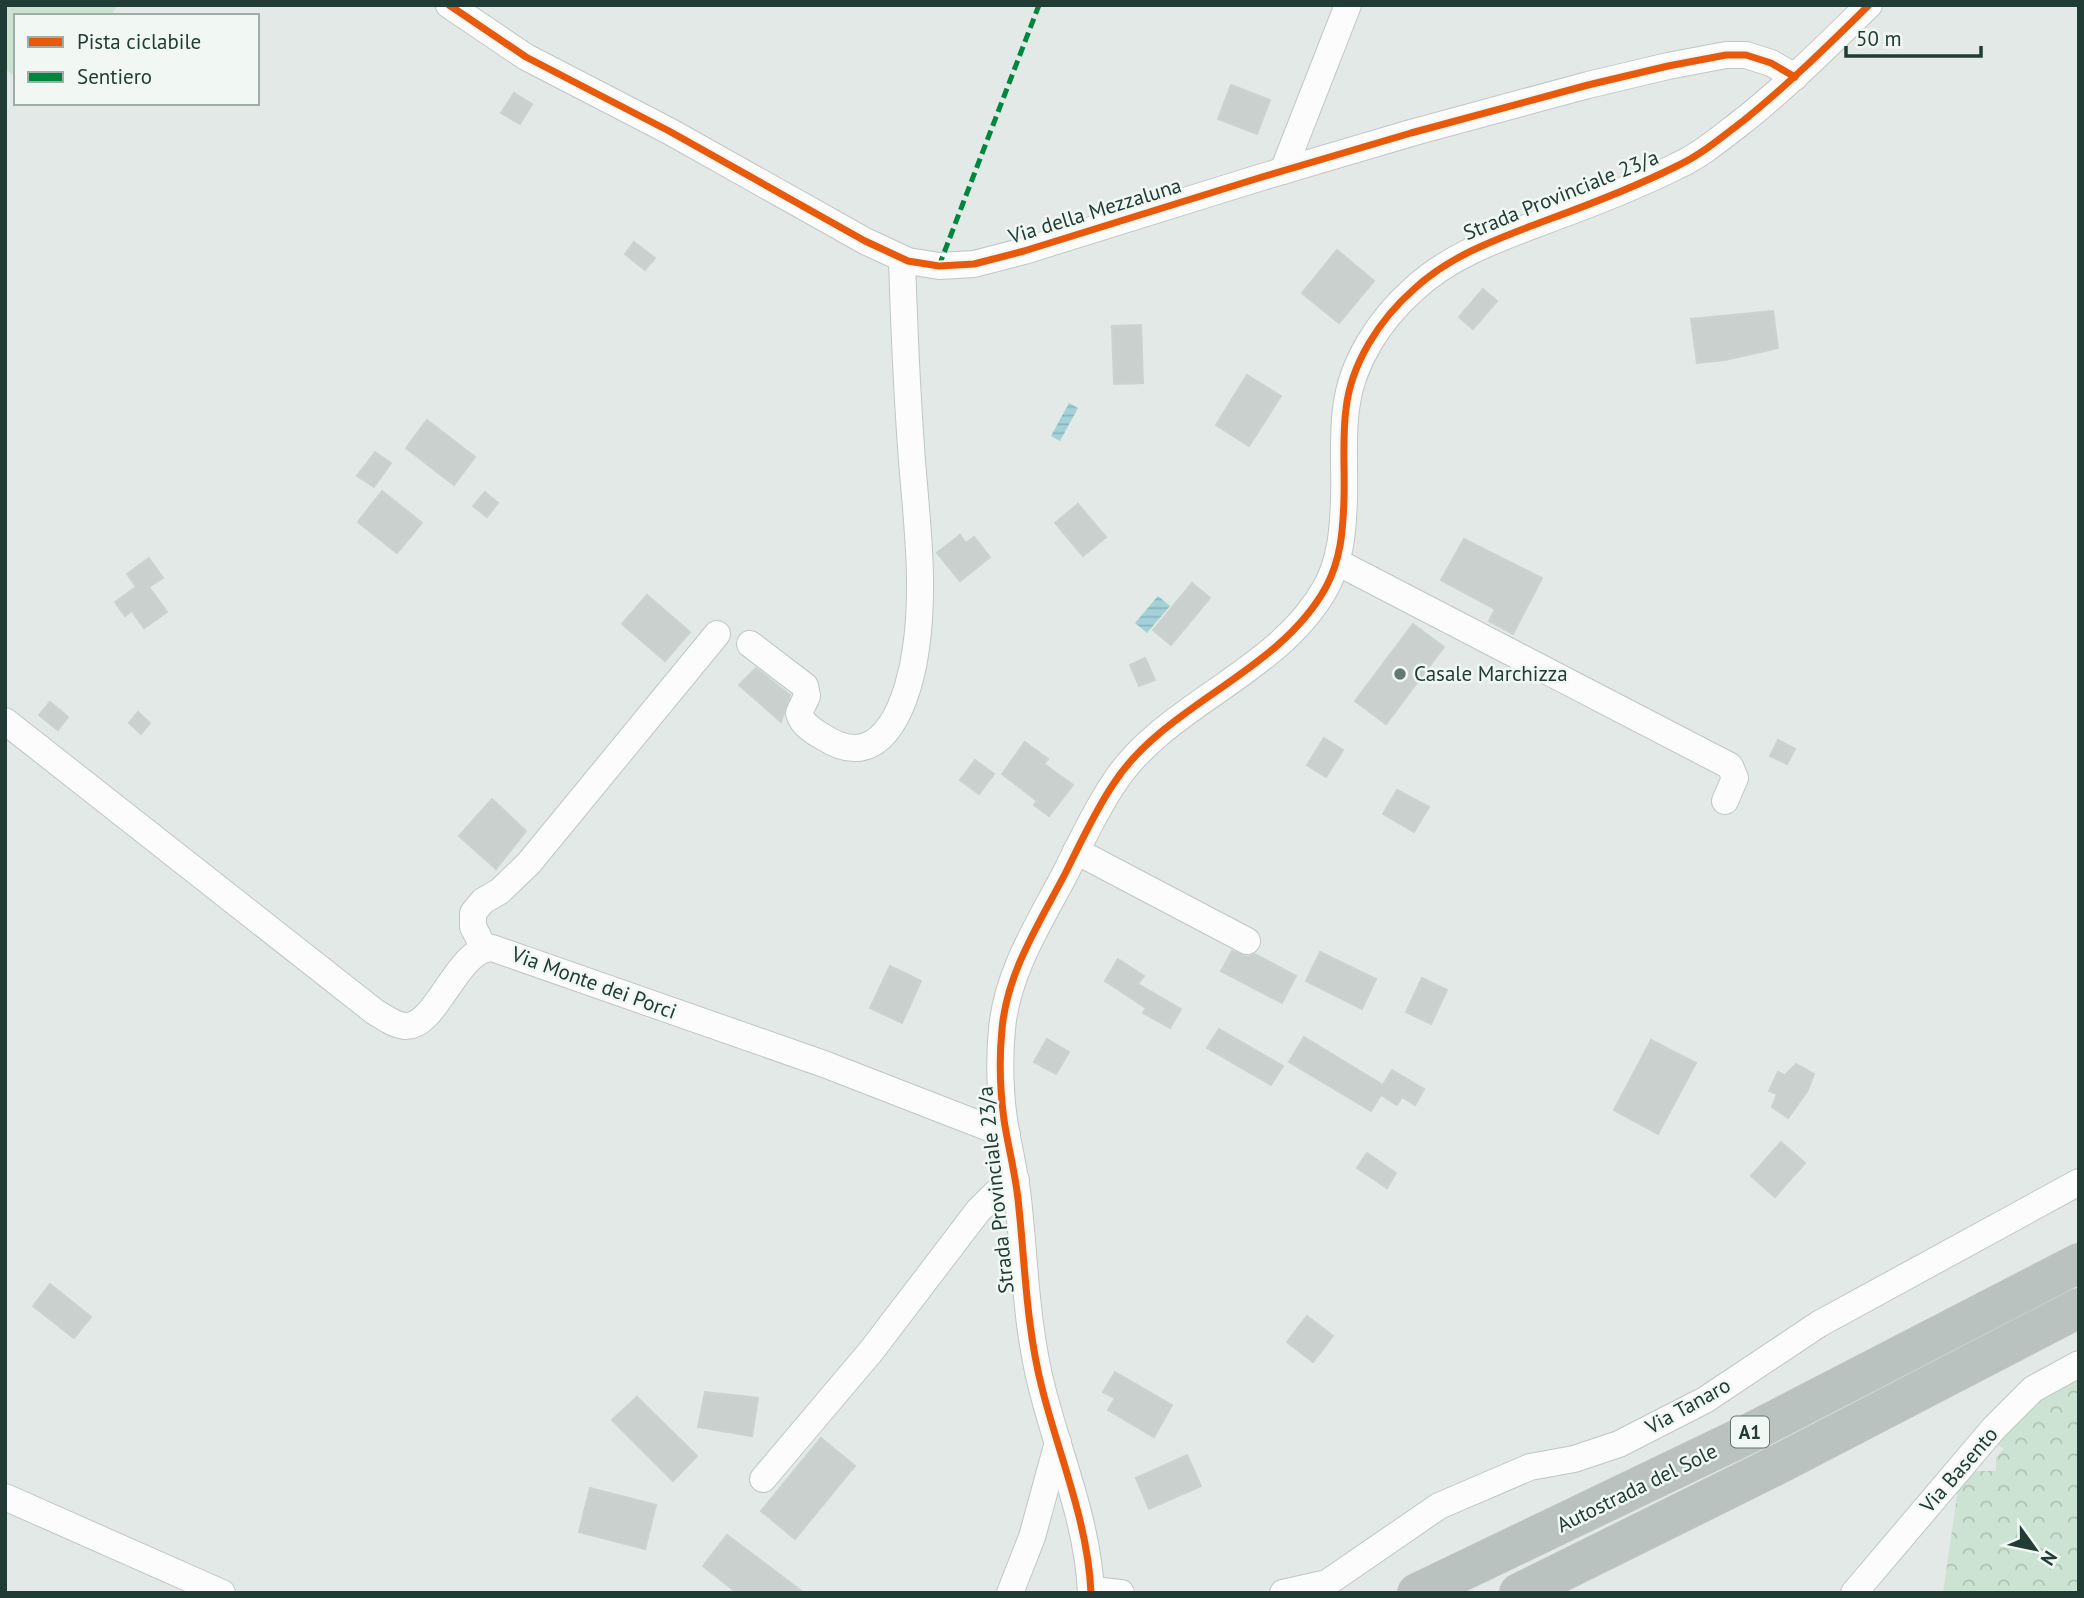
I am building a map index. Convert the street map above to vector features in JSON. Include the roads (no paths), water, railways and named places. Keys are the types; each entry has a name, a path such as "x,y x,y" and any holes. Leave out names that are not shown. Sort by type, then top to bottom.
{"highway":[{"name":"Autostrada del Sole","path":"1417,1593 1746,1434 2079,1263"},
{"name":"Autostrada del Sole","path":"1519,1593 1773,1467 2079,1308"}],"street":[{"name":"Via della Mezzaluna","path":"449,5 526,57 661,127 842,229 902,259 947,266 990,261 1283,171 1588,85 1717,57 1746,55 1765,60 1795,77"},
{"path":"1283,171 1348,5"},
{"name":"Strada Provinciale 23/a","path":"1091,1591 1086,1544 1033,1349 1016,1180 1002,1102 1002,1029 1007,999 1028,943 1110,790 1135,757 1156,737 1290,634 1316,603 1337,562 1343,526 1344,427 1350,387 1371,341 1405,297 1433,274 1474,249 1618,192 1687,161 1737,125 1795,77 1869,5"},
{"path":"750,644 805,685 807,696 799,713 802,722 841,747 860,749 874,742 887,731 901,706 916,650 920,589 907,394 902,259"},
{"path":"1337,562 1730,766 1735,778 1725,801"},
{"path":"484,948 472,922 475,909 530,863 718,634"},
{"name":"Via Monte dei Porci","path":"5,721 375,1012 394,1023 411,1026 421,1021 471,957 484,948 508,952 824,1064 1007,1135"},
{"path":"1076,852 1247,942"},
{"path":"763,1479 872,1350 978,1211 998,1191 1016,1180"},
{"name":"Via Tanaro","path":"1283,1593 1326,1583 1439,1506 1530,1467 1574,1459 1619,1444 1705,1400 1819,1324 2079,1182"},
{"name":"Via Basento","path":"1854,1593 1994,1428 2033,1389 2079,1364"},
{"path":"1010,1593 1032,1537 1058,1442"},
{"path":"5,1497 222,1593"},
{"path":"1091,1591 1121,1593"}],"water":[{"path":"1069,403 1078,408 1060,441 1051,436"},
{"path":"1158,596 1170,606 1147,633 1135,623"}],"place":[{"name":"Casale Marchizza","path":"1400,674"}]}
